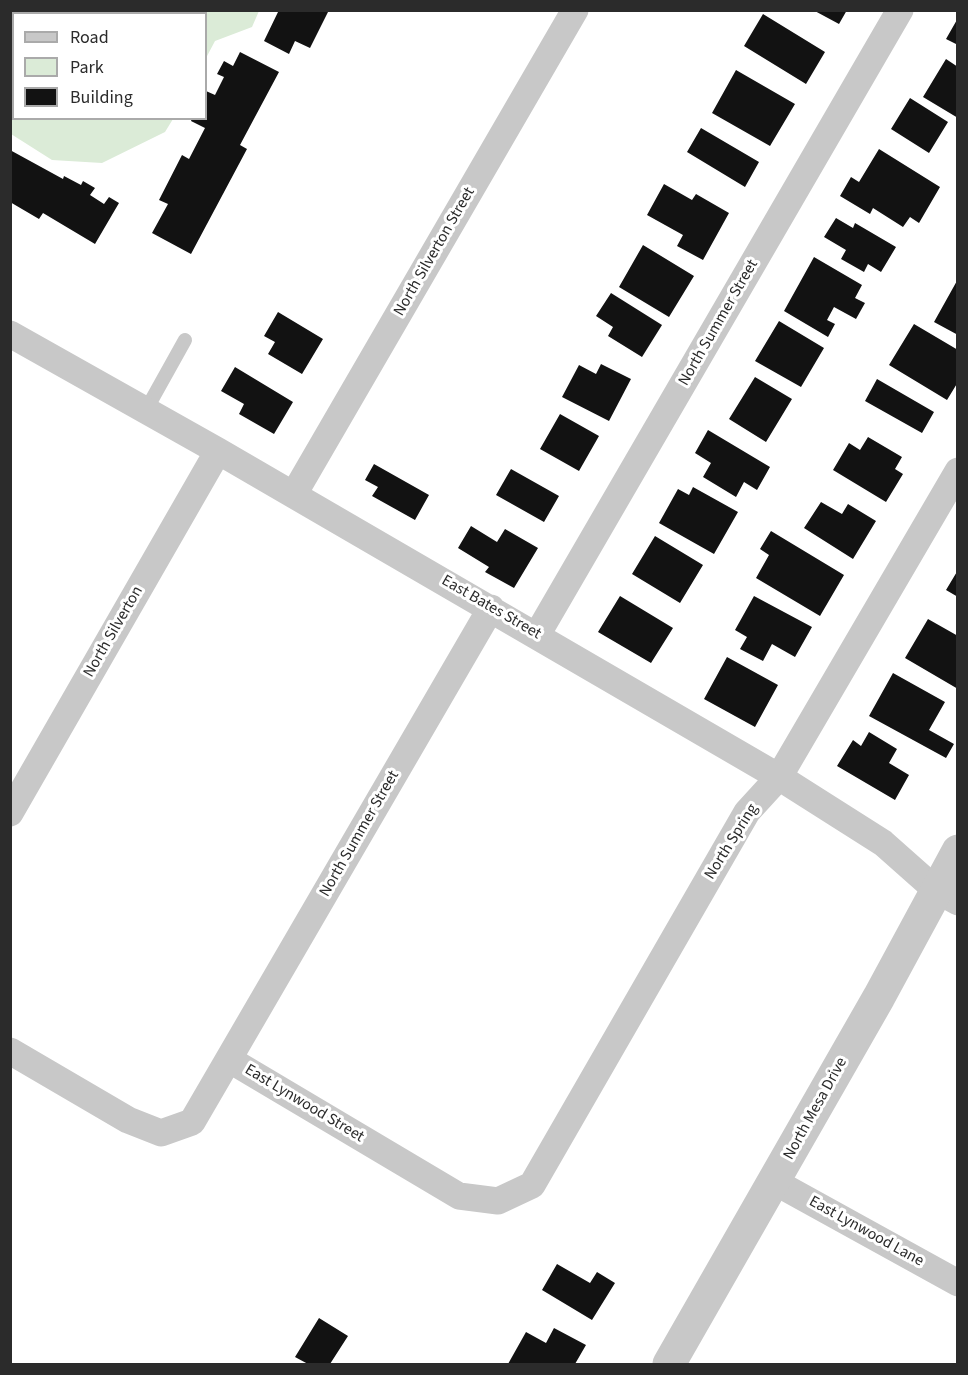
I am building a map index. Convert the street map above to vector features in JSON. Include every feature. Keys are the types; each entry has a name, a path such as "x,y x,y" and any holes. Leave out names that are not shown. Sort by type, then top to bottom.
{"street":[{"name":"North Silverton Street","path":"294,494 575,10"},
{"name":"North Summer Street","path":"537,635 900,10"},
{"name":"East Bates Street","path":"10,334 294,494 779,777 883,843 947,896"},
{"name":"North Silverton","path":"10,813 218,451"},
{"name":"North Spring","path":"498,1201 532,1185 747,812 779,777 957,471"},
{"name":"North Summer Street","path":"230,1060 491,608"},
{"name":"North Mesa Drive","path":"669,1365 775,1182 947,896 957,851"},
{"name":"East Lynwood Street","path":"10,1051 128,1120 161,1133 192,1122 230,1060 459,1196 498,1201"},
{"name":"East Lynwood Lane","path":"775,1182 957,1283"}],"lane":[{"path":"146,410 185,340"}],"green space":[{"path":"28,10 259,11 252,27 215,41 207,56 207,12 27,12"},
{"path":"12,36 12,120 172,120 165,132 102,163 52,160 11,134 10,39"}],"building":[{"path":"275,10 329,10 310,48 295,41 289,54 264,41 278,12"},
{"path":"813,10 847,10 839,24"},
{"path":"763,14 825,52 806,84 744,46"},
{"path":"958,18 958,45 946,39"},
{"path":"240,52 279,72 240,145 247,149 191,254 152,233 168,204 159,200 182,155 189,159 205,128 191,121 207,120 207,91 215,95 224,77 217,74 224,61 233,66"},
{"path":"946,59 958,67 958,118 923,97"},
{"path":"736,70 795,104 770,146 712,113"},
{"path":"910,98 948,122 929,153 891,129"},
{"path":"701,128 759,162 745,187 687,152"},
{"path":"879,149 940,187 919,223 910,217 903,227 873,208 870,214 840,196 851,177 859,182"},
{"path":"10,150 63,179 64,176 81,185 83,181 95,188 90,195 104,204 109,197 119,203 95,244 43,213 39,219 10,202"},
{"path":"664,184 692,200 696,194 729,213 703,260 677,246 683,235 647,215"},
{"path":"836,218 853,228 855,223 896,247 881,272 868,264 864,272 841,259 846,250 824,237"},
{"path":"643,245 694,276 669,317 619,287"},
{"path":"814,257 862,285 855,298 865,303 856,319 834,307 827,320 835,324 828,337 784,311"},
{"path":"958,279 958,335 934,322"},
{"path":"611,293 662,325 642,357 608,336 613,327 596,316"},
{"path":"278,312 323,339 302,374 268,354 275,342 264,336"},
{"path":"779,321 824,348 801,387 755,361"},
{"path":"914,324 958,350 958,382 947,400 889,365"},
{"path":"601,364 631,379 609,421 562,397 579,365 596,374"},
{"path":"235,367 293,402 274,434 239,414 244,404 221,391"},
{"path":"755,377 792,399 766,442 729,419"},
{"path":"877,379 934,412 922,433 865,401"},
{"path":"560,414 599,436 579,471 540,449"},
{"path":"708,430 770,467 757,490 744,482 736,497 703,477 711,463 695,453"},
{"path":"868,437 902,457 895,469 903,474 886,502 833,470 849,443 860,450"},
{"path":"374,464 429,495 415,520 372,496 378,487 365,480"},
{"path":"511,469 559,496 544,522 496,495"},
{"path":"693,487 738,512 714,554 659,523 678,489 689,495"},
{"path":"821,502 842,514 848,504 876,521 853,559 804,528"},
{"path":"471,526 497,542 505,529 538,548 514,588 485,572 489,567 458,548"},
{"path":"771,531 844,575 820,616 756,578 769,555 760,549"},
{"path":"655,536 703,565 680,603 632,574"},
{"path":"958,570 958,597 946,590"},
{"path":"620,596 673,628 651,663 598,632"},
{"path":"754,596 812,627 795,657 772,644 763,661 740,649 747,637 735,630"},
{"path":"928,619 958,636 958,689 905,658"},
{"path":"727,657 778,685 755,727 704,699"},
{"path":"893,673 945,702 929,730 954,744 946,758 869,716"},
{"path":"869,732 897,749 889,763 909,775 895,800 837,766 853,740 861,746"},
{"path":"557,1264 590,1283 597,1272 615,1283 592,1320 542,1290"},
{"path":"319,1318 348,1336 330,1364 308,1364 295,1357"},
{"path":"554,1328 586,1345 575,1364 508,1364 526,1332 546,1343"}]}
